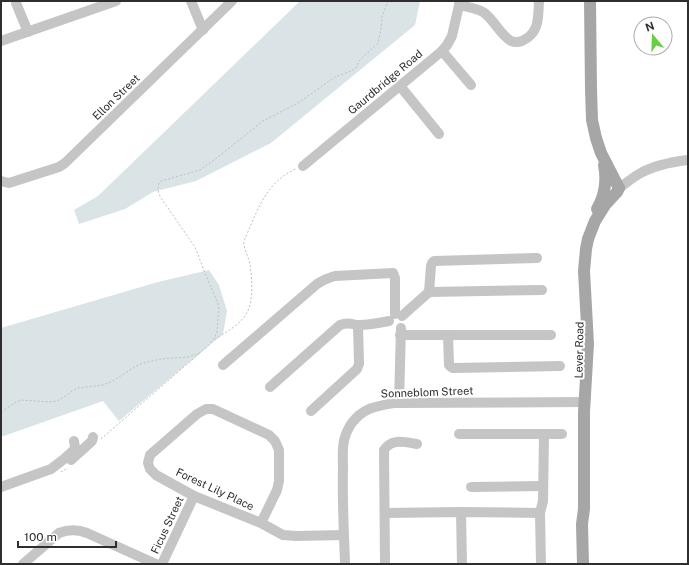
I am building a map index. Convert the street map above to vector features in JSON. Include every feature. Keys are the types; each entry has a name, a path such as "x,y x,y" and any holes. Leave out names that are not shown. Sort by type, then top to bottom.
{"main road":[{"path":"590,1 590,89 592,120 605,171 602,200 593,216"},
{"path":"601,153 619,188"},
{"name":"Lever Road","path":"583,564 578,472 581,402 579,274 582,242 593,216 615,189 619,188"},
{"name":"Lever Road","path":"581,402 588,344 584,272 586,249 595,221 605,205 619,188"}],"street":[{"path":"1,41 116,1"},
{"path":"191,1 203,30"},
{"name":"Ellon Street","path":"1,182 9,183 59,167 65,163 232,1"},
{"path":"460,3 482,11 511,41 520,42 529,36 538,24 539,1"},
{"path":"15,2 28,32"},
{"name":"Gaurdbridge Road","path":"303,166 447,45 452,36 460,3"},
{"path":"442,50 471,84"},
{"path":"400,86 439,134"},
{"name":"Lever Road","path":"619,188 640,173 657,166 688,160"},
{"path":"397,324 429,292 431,266 434,261 537,258"},
{"path":"223,365 322,280 335,276 393,274 395,278 397,324 397,403"},
{"path":"429,292 542,290"},
{"path":"270,387 337,327 345,323 358,325 397,324 448,335 551,335"},
{"path":"311,411 357,369 359,364 358,325"},
{"path":"448,335 449,364 453,368 560,366"},
{"name":"Sonneblom Street","path":"345,564 342,479 344,440 347,431 356,418 368,409 376,406 397,403 581,402"},
{"name":"Forest Lily Place","path":"261,523 277,490 279,480 278,445 269,435 213,409 206,409 197,414 148,457 149,466 156,475 194,496 261,523 283,534 290,536 344,535"},
{"path":"459,434 562,434"},
{"path":"541,564 540,513 543,501 544,435"},
{"path":"1,486 63,467 96,439"},
{"path":"53,469 74,450 74,441"},
{"path":"385,564 384,450 393,442 417,444"},
{"path":"471,487 543,486"},
{"name":"Ficus Street","path":"162,564 194,496"},
{"path":"461,512 462,564"},
{"path":"385,513 540,513"},
{"path":"22,564 59,533 73,529 87,532 156,564"}],"path":[{"path":"214,340 217,332 219,308 217,301 195,247 161,198 158,191 159,183 161,181 200,170 263,121 298,103 335,78 351,72 359,61 378,43 382,17 388,1"},
{"path":"96,439 214,340 240,322 250,306 251,286 250,266 244,241 261,201 272,187 289,172 303,166"},
{"path":"1,412 21,400 49,402 57,400 64,397 72,390 78,388 103,385 111,382 138,365 161,359 188,357 198,354 206,348"},
{"path":"53,469 63,472 70,467"}],"shaded area":[{"path":"300,1 420,1 415,25 271,143 196,181 153,192 125,209 79,224 74,210 98,196"},
{"path":"209,270 219,285 227,311 223,334 119,421 103,401 1,437 1,328 158,282"}]}
